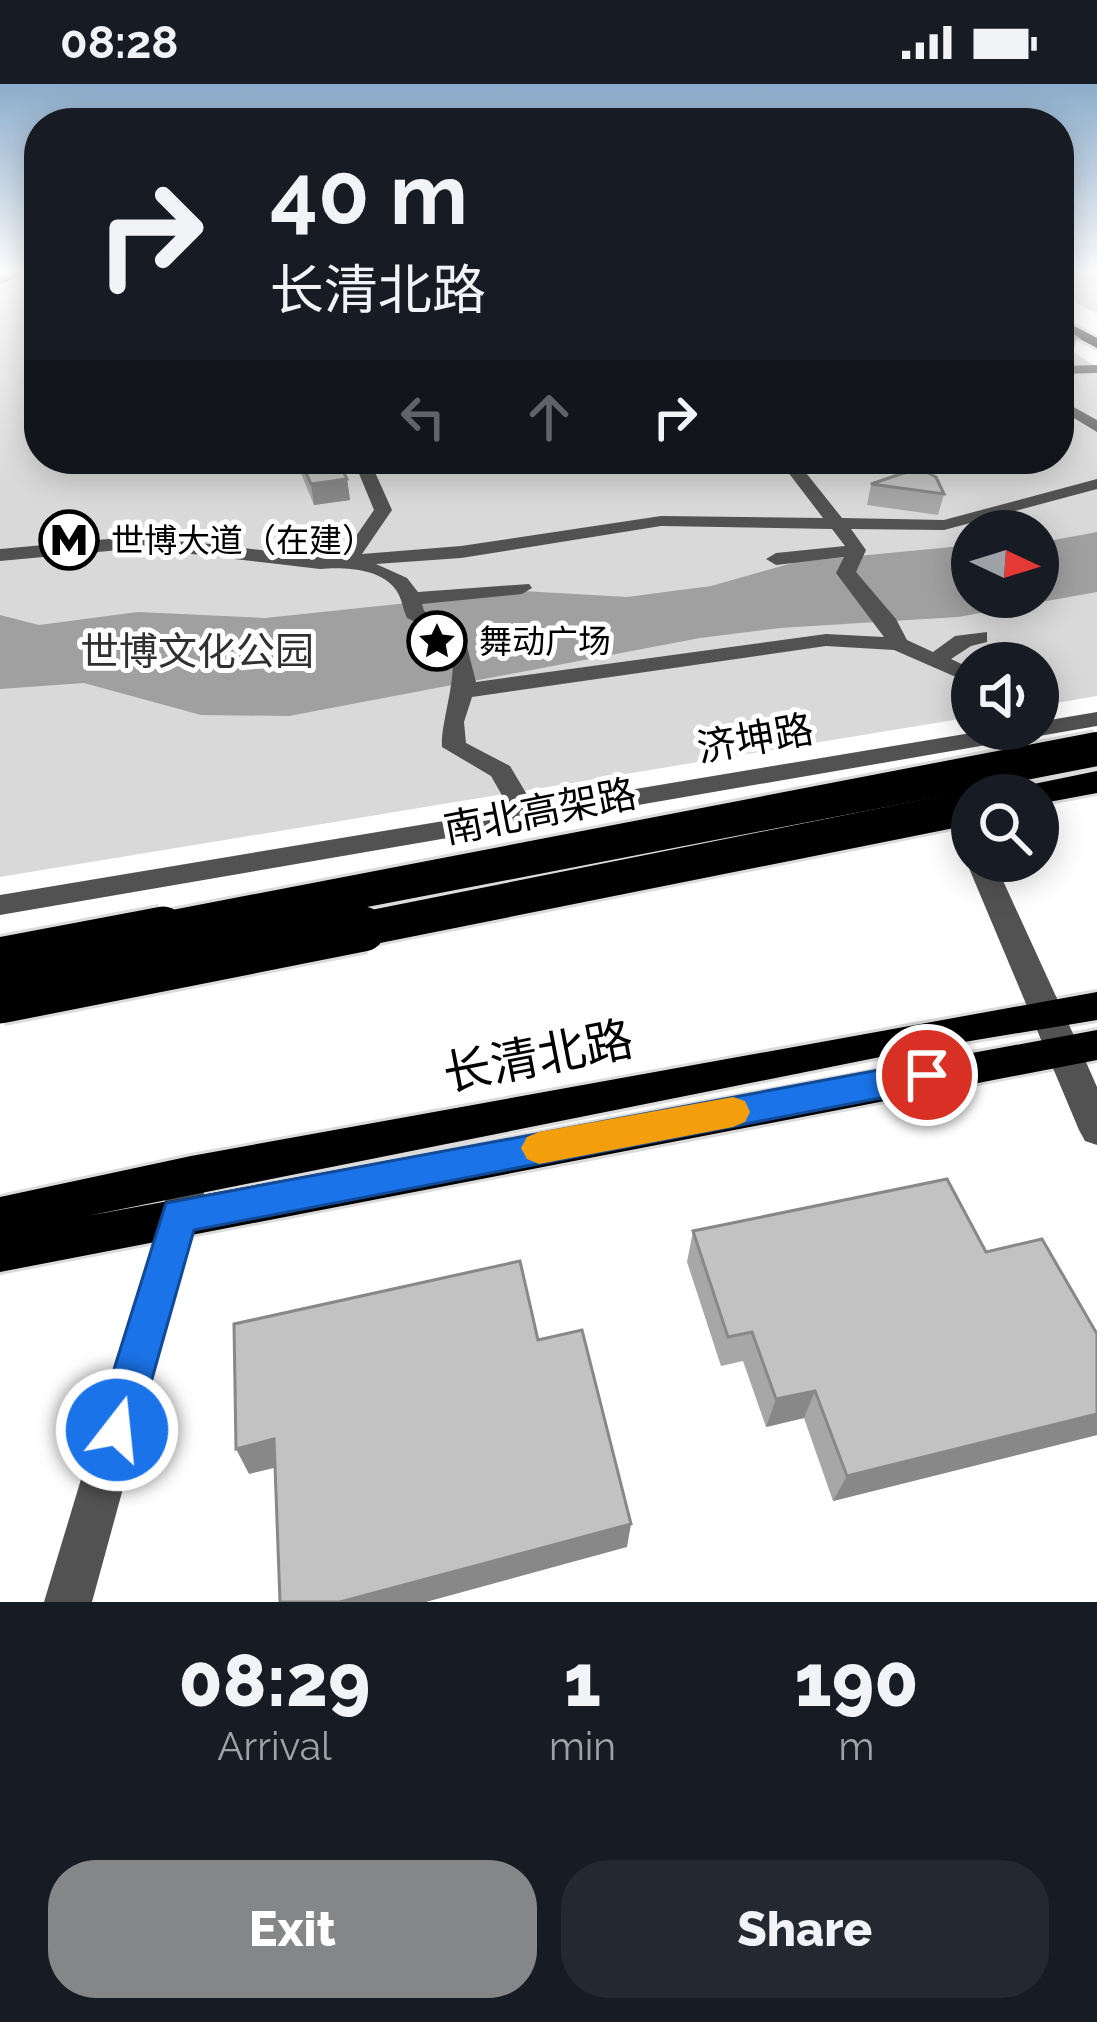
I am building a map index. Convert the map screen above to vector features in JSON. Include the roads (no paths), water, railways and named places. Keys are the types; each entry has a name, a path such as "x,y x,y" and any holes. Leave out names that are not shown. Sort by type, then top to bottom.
{"highway":[{"name":"南北高架路","path":"0,960 1097,749"},
{"path":"1059,789 1097,782"},
{"name":"南北高架路","path":"0,1000 951,811"}],"main road":[{"name":"长清北路","path":"0,1216 191,1174 1097,1006"},
{"path":"0,1252 1082,1047"}],"street":[{"path":"352,561 353,549 383,511 367,474"},
{"path":"797,474 857,550"},
{"path":"0,555 31,556 103,542 142,542 307,563 524,544 601,527 661,521 944,525 1097,484"},
{"path":"776,559 857,550"},
{"path":"857,550 846,574 889,623 898,644"},
{"path":"352,561 395,577 412,599 414,614 453,632 461,647 463,691 452,722 454,747 501,771 516,798"},
{"path":"412,599 522,588"},
{"path":"463,691 846,638 898,644 951,666"},
{"path":"937,659 952,646 979,638"},
{"name":"济坤路","path":"0,905 1097,719"},
{"path":"934,747 951,790"},
{"path":"989,882 1047,1014 1082,1047 1097,1130"},
{"path":"68,1602 191,1174"}],"tunnel":[{"path":"0,385 24,379"},
{"path":"13,382 24,379"},
{"path":"0,414 24,408"}],"place":[{"name":"世博大道（在建）","path":"69,540"},
{"name":"舞动广场","path":"437,641"}],"park label":[{"name":"世博文化公园","path":"197,651"}]}
